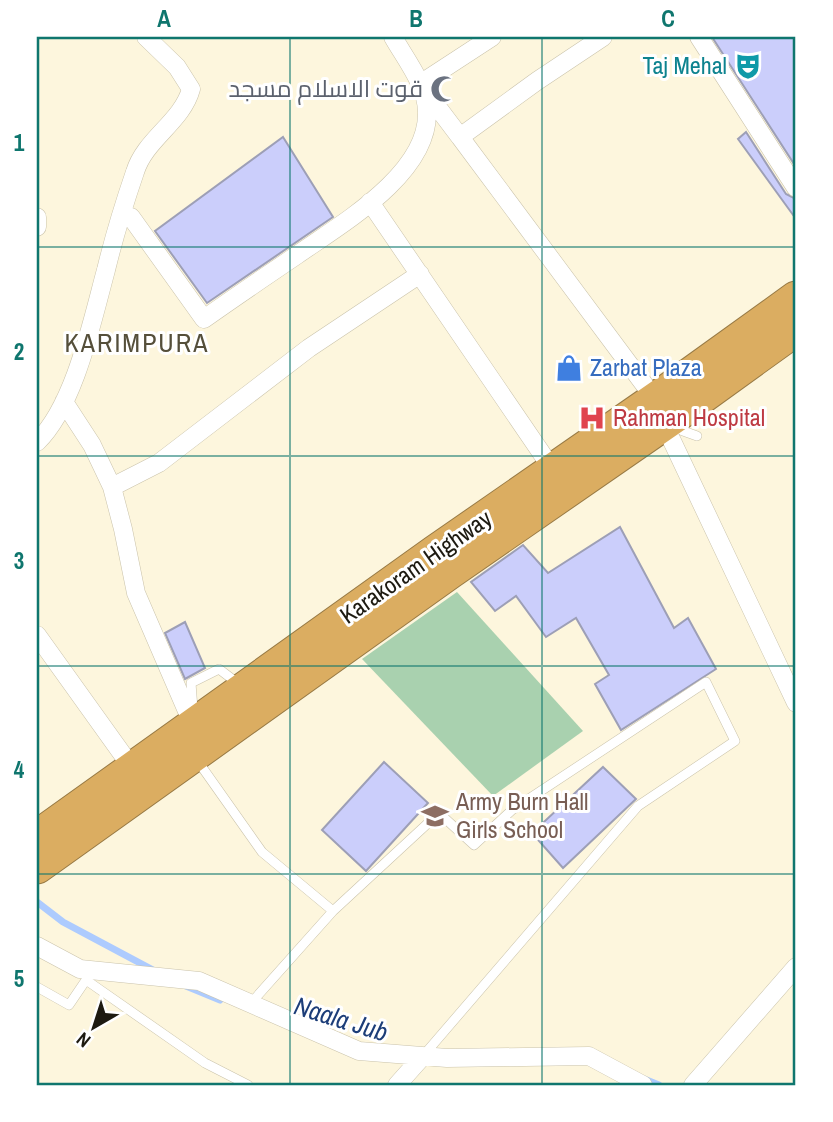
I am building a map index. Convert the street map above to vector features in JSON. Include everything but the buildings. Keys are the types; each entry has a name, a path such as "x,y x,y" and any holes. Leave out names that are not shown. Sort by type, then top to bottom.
{"highway":[{"name":"Karakoram Highway","path":"37,867 194,741 450,572 659,412 796,298"},
{"name":"Karakoram Highway","path":"37,837 133,769 194,741 245,688 553,470 659,412 796,329"}],"street":[{"path":"37,442 50,430 85,347 136,168 188,103 191,89 177,67 146,37"},
{"path":"393,37 420,84 659,412 790,674 796,703"},
{"path":"420,84 492,37"},
{"path":"460,137 537,80 603,37"},
{"path":"699,37 796,188"},
{"path":"122,215 131,217 204,319 356,214 401,173 417,150 426,128 426,100 420,84"},
{"path":"370,202 553,470"},
{"path":"37,217 37,227"},
{"path":"111,487 159,463 309,348 420,274"},
{"path":"64,402 92,445 111,487 136,593 194,741"},
{"path":"37,635 133,769"},
{"path":"37,946 80,969 200,981 359,1051 422,1057 589,1056 643,1085"},
{"path":"693,1085 796,967"},
{"path":"397,1085 422,1057"}],"lane":[{"path":"659,412 697,436"},
{"path":"251,1003 333,911 439,813 474,845 513,810 706,682 735,741 638,806 422,1057"},
{"path":"194,741 262,852 333,911"},
{"path":"37,986 69,1005 86,980 205,1063 248,1085"}],"green space":[{"path":"457,592 583,731 493,796 362,659"}],"waterway":[{"name":"Naala Jub","path":"37,902 63,922 153,970"},
{"name":"Naala Jub","path":"186,986 220,1000"},
{"name":"Naala Jub","path":"644,1079 659,1085"}],"place":[{"name":"Taj Mehal","path":"748,66"},
{"name":"قوت الاسلام مسجد","path":"444,89"},
{"name":"Zarbat Plaza","path":"569,368"},
{"name":"Rahman Hospital","path":"592,418"},
{"name":"Army Burn Hall Girls School","path":"435,816"}],"district":[{"name":"KARIMPURA","path":"137,343"}]}
